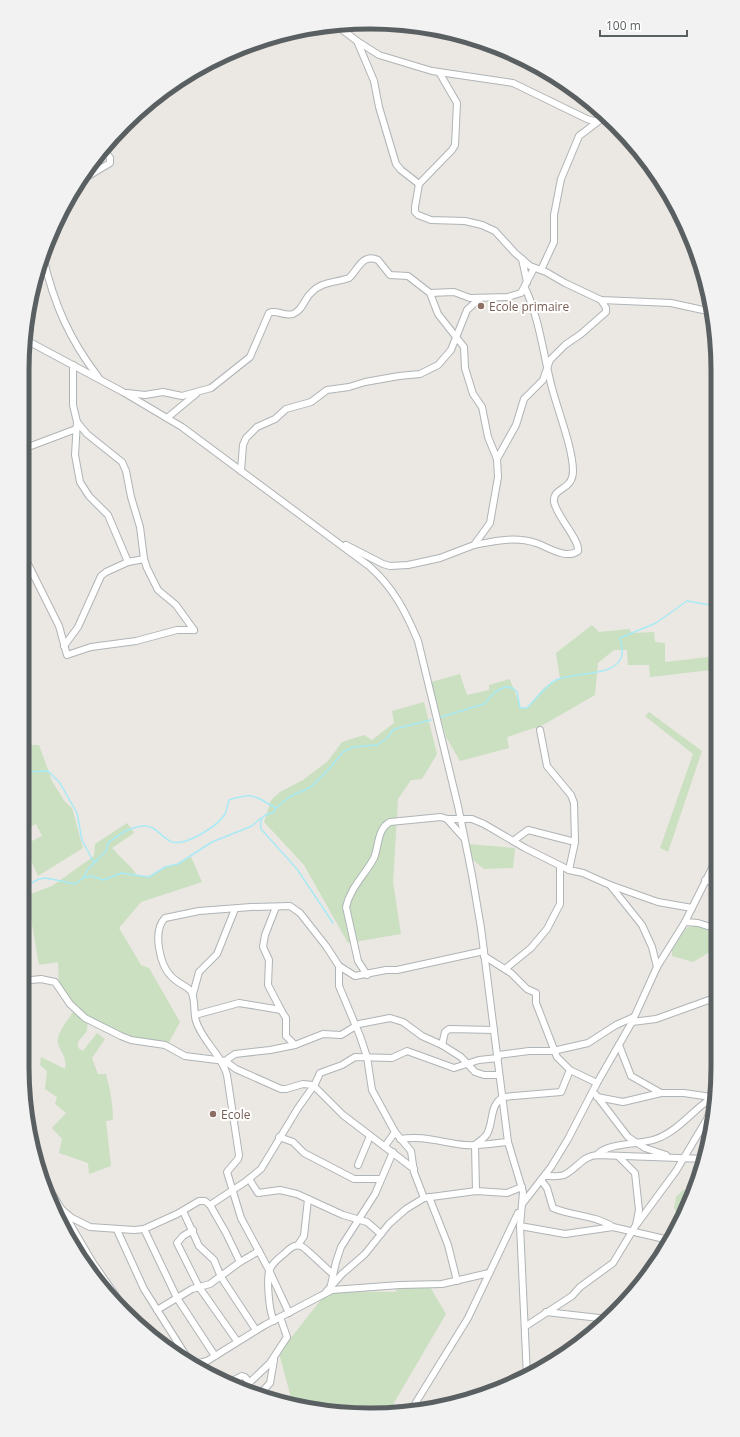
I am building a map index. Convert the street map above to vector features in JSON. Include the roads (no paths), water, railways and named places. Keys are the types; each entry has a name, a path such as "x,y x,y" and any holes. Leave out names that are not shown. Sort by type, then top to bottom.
{"street":[{"path":"343,30 357,41 379,54 439,72 513,83 587,119 600,120"},
{"path":"357,41 374,81 379,107 396,164 401,170 419,184"},
{"path":"439,72 457,103 455,145 447,157 419,184 415,207 415,212 418,215 431,220 465,221 482,225 495,231 522,259 590,296 601,300 671,303 705,311"},
{"path":"430,293 450,291 468,298 480,298 508,297 522,293 555,239 554,215 561,179 579,136 600,120"},
{"path":"90,175 110,163 110,158 107,153"},
{"path":"333,538 373,560 390,566 408,565 440,558 474,545 509,539 537,543 556,552 570,553 578,551 577,545 560,518 554,500 554,496 557,492 570,484 573,469 547,369 540,330 526,285 522,259"},
{"path":"123,392 145,395 163,392 182,396 212,388 250,357 271,311 284,315 295,313 302,307 309,295 326,282 348,278 360,263 366,260 378,260 390,275 408,276 430,293 438,314 455,338 464,347 465,368 473,394 482,407 488,437 497,459 498,478 490,523 474,545"},
{"path":"45,267 66,328 82,355 101,380"},
{"path":"241,471 243,445 246,438 257,427 275,419 286,409 311,402 327,390 349,387 365,382 399,376 424,373 443,361 451,350 467,310 480,298"},
{"path":"497,459 516,425 524,399 543,380 550,360 565,345 581,334 606,312 606,308 601,300"},
{"path":"30,342 168,418 333,538 384,579 408,616 418,641 461,820 477,905 508,1142 523,1193 520,1208 520,1226 526,1326 527,1370"},
{"path":"73,365 73,405 76,425 75,455 80,482 86,492 108,515 128,562"},
{"path":"168,418 198,392"},
{"path":"29,446 76,425"},
{"path":"29,568 59,626 66,655 71,655 91,648 136,642 177,630 194,630 176,605 158,590 144,559 140,527 131,497 125,467 122,462 76,425"},
{"path":"64,646 78,627 102,576 106,572 128,562 144,559"},
{"path":"540,730 547,766 573,799 575,813 575,842 569,870"},
{"path":"367,974 358,961 346,907 349,898 374,858 382,831 386,824 391,822 405,822 442,817 461,820 468,818 475,820 569,870 583,873 610,885 658,902 692,908"},
{"path":"447,819 464,838"},
{"path":"513,841 528,830 575,842"},
{"path":"505,969 531,948 547,929 560,904 560,866"},
{"path":"414,1405 462,1329 520,1208 543,1178 595,1094 597,1083 633,1020 657,967 685,922 711,869"},
{"path":"705,880 711,882"},
{"path":"610,885 642,925 648,935 657,967"},
{"path":"193,994 185,986 173,978 162,960 159,939 162,921 171,916 200,911 235,909 250,906 290,906 295,908 326,946 339,966 352,976 386,970 397,970 484,953 505,969 527,989 536,994 536,1003 553,1051 559,1061 570,1070 597,1083"},
{"path":"276,907 265,935 263,947 269,960 268,986 286,1018 286,1036 295,1045"},
{"path":"235,909 216,954 199,972 193,994 195,1015 201,1033 223,1061 241,1072 281,1089 303,1084 313,1085 343,1115 414,1169"},
{"path":"685,922 711,926"},
{"path":"339,966 339,986 367,1057 372,1090 395,1132 411,1151 414,1169 448,1245 457,1281"},
{"path":"29,980 41,979 55,982 70,1004 85,1018 121,1036 131,1040 166,1045 185,1056 223,1061 235,1054 270,1050 295,1045 323,1034 341,1034 356,1026 394,1019 408,1025 426,1039 442,1045 464,1059 472,1070 479,1074 500,1074"},
{"path":"210,1205 249,1179 261,1169 320,1073 342,1065 355,1057 392,1058 408,1051 451,1068 459,1068 467,1063 482,1059 529,1051 553,1051 592,1041 616,1025 633,1020 656,1019 711,999"},
{"path":"195,1015 240,1003 281,1010"},
{"path":"442,1045 445,1032 452,1028 494,1030"},
{"path":"619,1045 631,1076 661,1093"},
{"path":"223,1061 227,1075 239,1155 238,1159 227,1172 231,1190 241,1218 269,1270 289,1313"},
{"path":"475,1145 487,1135 493,1108 499,1100 503,1097 561,1092 570,1070"},
{"path":"595,1094 623,1102 661,1093 709,1096"},
{"path":"595,1094 635,1143 673,1158"},
{"path":"597,1155 599,1152 616,1146 654,1140 664,1136 709,1101"},
{"path":"526,1326 572,1296 580,1287 613,1263 636,1225 663,1191 707,1120"},
{"path":"385,1146 395,1132"},
{"path":"358,1165 370,1136"},
{"path":"280,1138 293,1142 304,1154 354,1180 380,1179"},
{"path":"400,1139 429,1138 451,1143 475,1145 508,1142"},
{"path":"475,1145 476,1191"},
{"path":"331,1286 341,1247 376,1194 380,1179 393,1152"},
{"path":"543,1178 566,1174 585,1158 597,1155 698,1158"},
{"path":"618,1156 635,1173 639,1210 636,1225"},
{"path":"543,1178 553,1208 600,1221 632,1233 664,1239"},
{"path":"249,1179 258,1193 280,1190 308,1199 343,1215 369,1223 381,1234"},
{"path":"201,1363 274,1320 315,1300 326,1292 342,1274 365,1254 399,1214 426,1198 476,1191 507,1193 522,1187"},
{"path":"274,1320 270,1304 269,1270 274,1262 289,1249 298,1245 304,1236 308,1199"},
{"path":"59,1207 84,1225 117,1230 144,1229 183,1211 199,1201 205,1201 210,1205 240,1262"},
{"path":"60,1209 93,1263 110,1288"},
{"path":"183,1211 199,1246 214,1260 221,1276 256,1330"},
{"path":"520,1226 566,1234 613,1227"},
{"path":"144,1229 177,1298 215,1356"},
{"path":"117,1230 131,1258 136,1275 184,1353"},
{"path":"193,1230 183,1236 177,1243 199,1287 237,1341"},
{"path":"298,1245 303,1246 321,1266 333,1274"},
{"path":"157,1310 199,1287 210,1284 240,1262 259,1251"},
{"path":"326,1292 338,1289 370,1286 442,1284 489,1273"},
{"path":"546,1312 600,1319"},
{"path":"247,1385 270,1363 287,1337 280,1317"},
{"path":"263,1391 270,1383 276,1353"},
{"path":"235,1380 242,1376 246,1377 247,1385"}],"waterway":[{"path":"441,717 484,704 495,692 505,687 513,688 517,692 520,708 527,708 544,689 556,680 564,677 594,673 613,667 619,662 622,654 620,638 656,623 687,601 711,605"},
{"path":"29,884 39,879 46,878 75,884 83,878 88,869 106,851 108,843 135,827 146,826 153,828 172,842 178,842 193,838 216,824 225,814 229,800 244,796 254,796 276,808 289,797 311,787 343,752 353,747 377,745 386,739 394,729 431,720"},
{"path":"29,772 48,771 60,783 77,813 82,840 93,861 97,861"},
{"path":"276,808 273,813 262,818 261,829 297,869 333,923"},
{"path":"83,878 91,876 104,880 121,873 149,877 165,867 178,864 212,842 252,826 261,818"}],"place":[{"name":"Ecole primaire","path":"481,306"},
{"name":"Ecole","path":"213,1114"}]}
